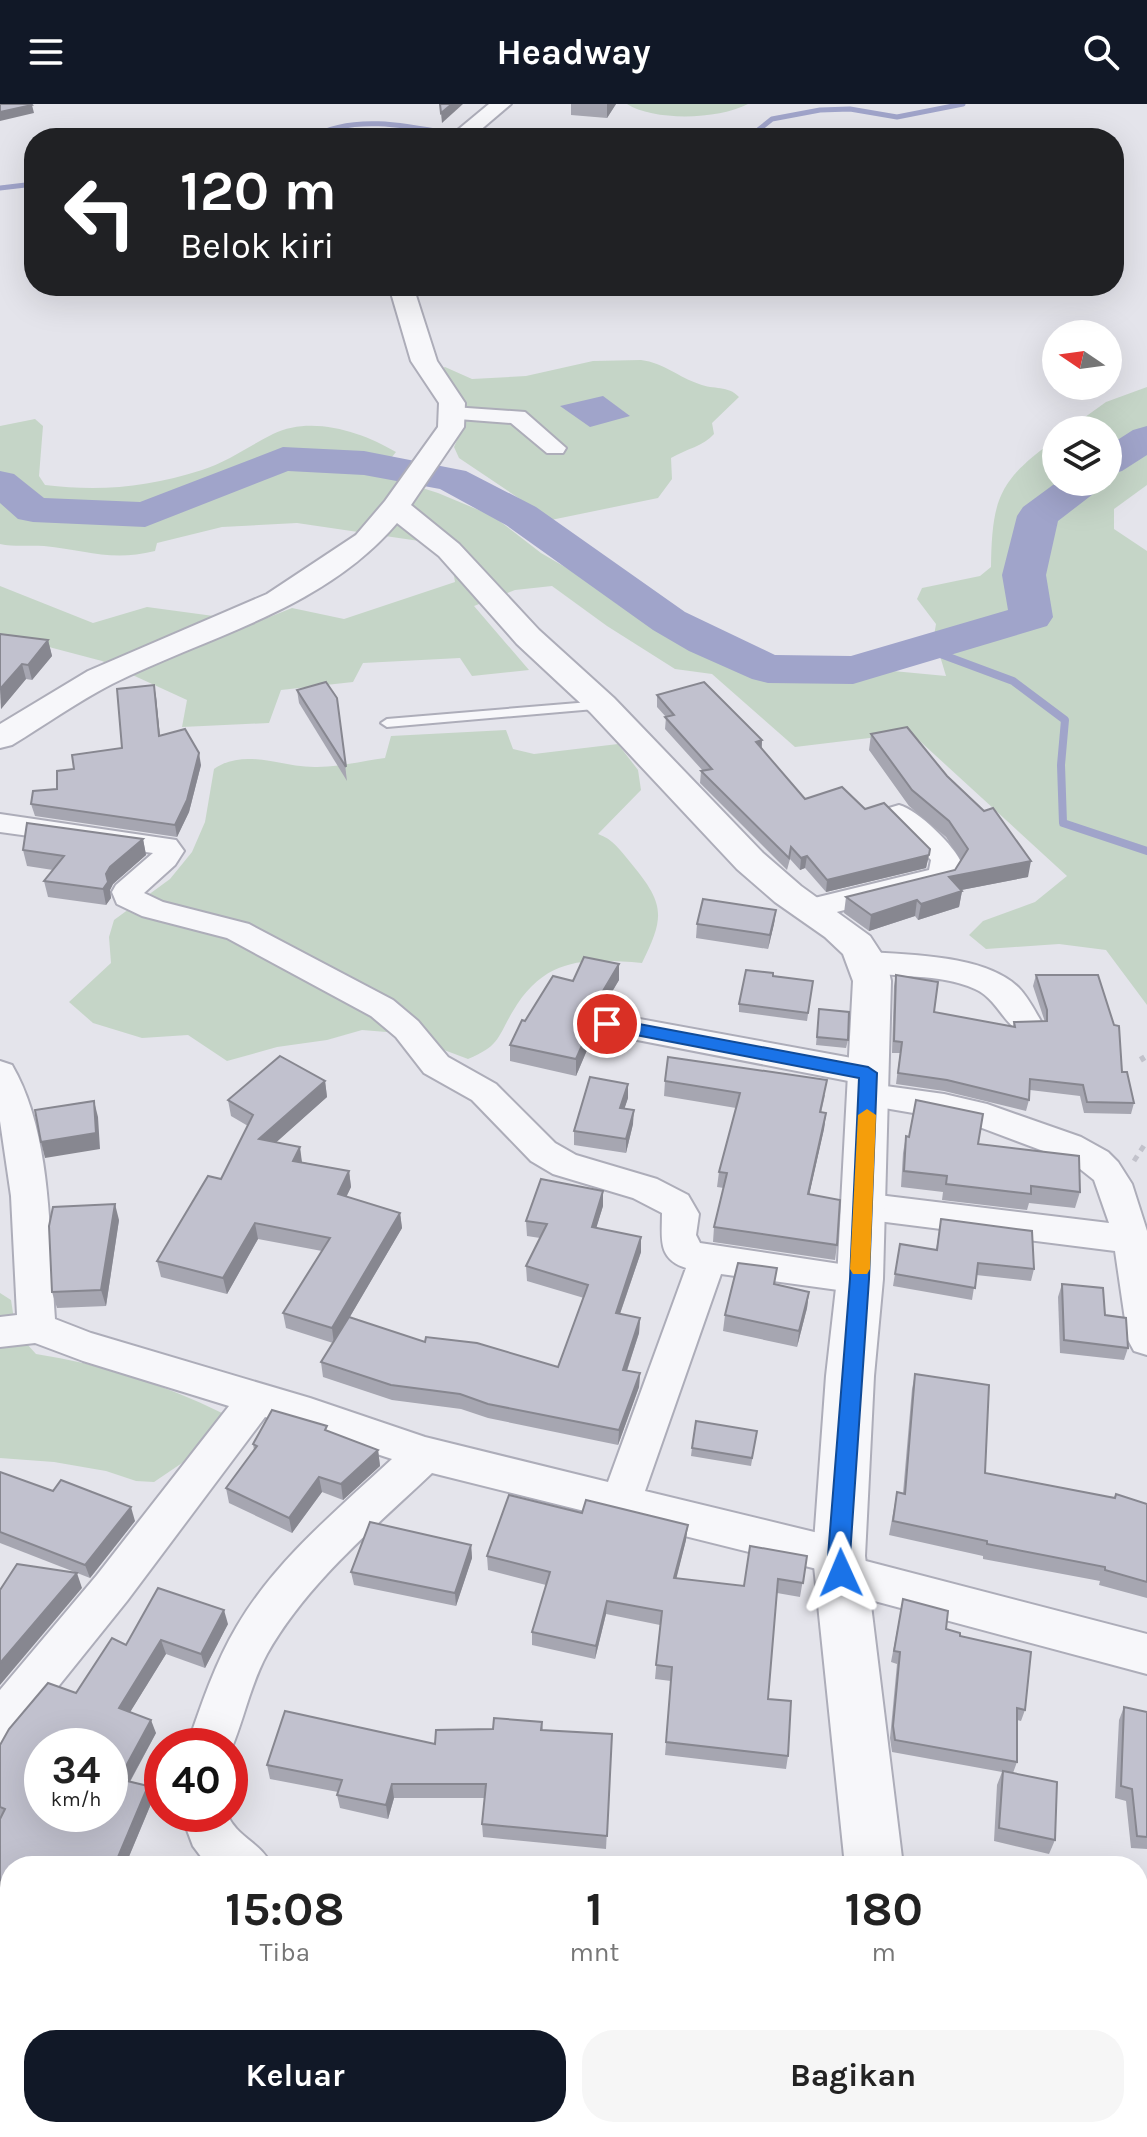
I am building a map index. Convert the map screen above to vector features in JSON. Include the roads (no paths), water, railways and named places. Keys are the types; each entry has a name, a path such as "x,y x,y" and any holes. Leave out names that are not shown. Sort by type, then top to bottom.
{"street":[{"path":"471,128 501,104"},
{"path":"0,738 99,678 291,594 366,541 451,427 452,403 424,361 404,296"},
{"path":"453,413 517,417 555,448"},
{"path":"403,495 528,637 602,705 730,842 788,894 838,928 857,945 868,962 872,981 860,1279 840,1564 873,1856"},
{"path":"809,909 941,876 947,864 944,856 899,814"},
{"path":"0,823 166,846 169,851 165,859 127,892 128,897 153,909 238,931 382,1008 407,1029 436,1065 484,1092 543,1152 565,1165 645,1188 675,1204 681,1214 680,1248 691,1256 860,1279"},
{"path":"868,962 976,978 1005,994 1026,1023"},
{"path":"607,1024 868,1084 974,1112 1081,1152 1094,1160 1113,1181 1136,1248 1147,1340"},
{"path":"0,1073 16,1122 26,1183 18,1330 257,1398 425,1454 621,1502 1147,1654"},
{"path":"862,1206 1136,1248"},
{"path":"621,1502 708,1258"},
{"path":"0,1724 112,1588 257,1398"},
{"path":"217,1728 241,1662 270,1613 294,1584 425,1454"},
{"path":"210,1832 217,1842 235,1856"}],"lane":[{"path":"387,723 602,705"}],"water":[{"path":"603,396 630,416 590,427 560,406"}],"waterway":[{"path":"761,128 772,119 820,110 850,109 897,117 963,104"},
{"path":"337,128 369,124 416,128"},
{"path":"0,188 24,185"},
{"path":"1122,454 1147,438"},
{"path":"0,483 33,510 145,515 283,459 364,463 452,479 521,516 669,621 768,669 853,670 1031,617 1024,575 1038,516 1064,496"},
{"path":"932,651 927,649 1013,681 1065,720 1061,765 1063,823 1147,851"}]}
